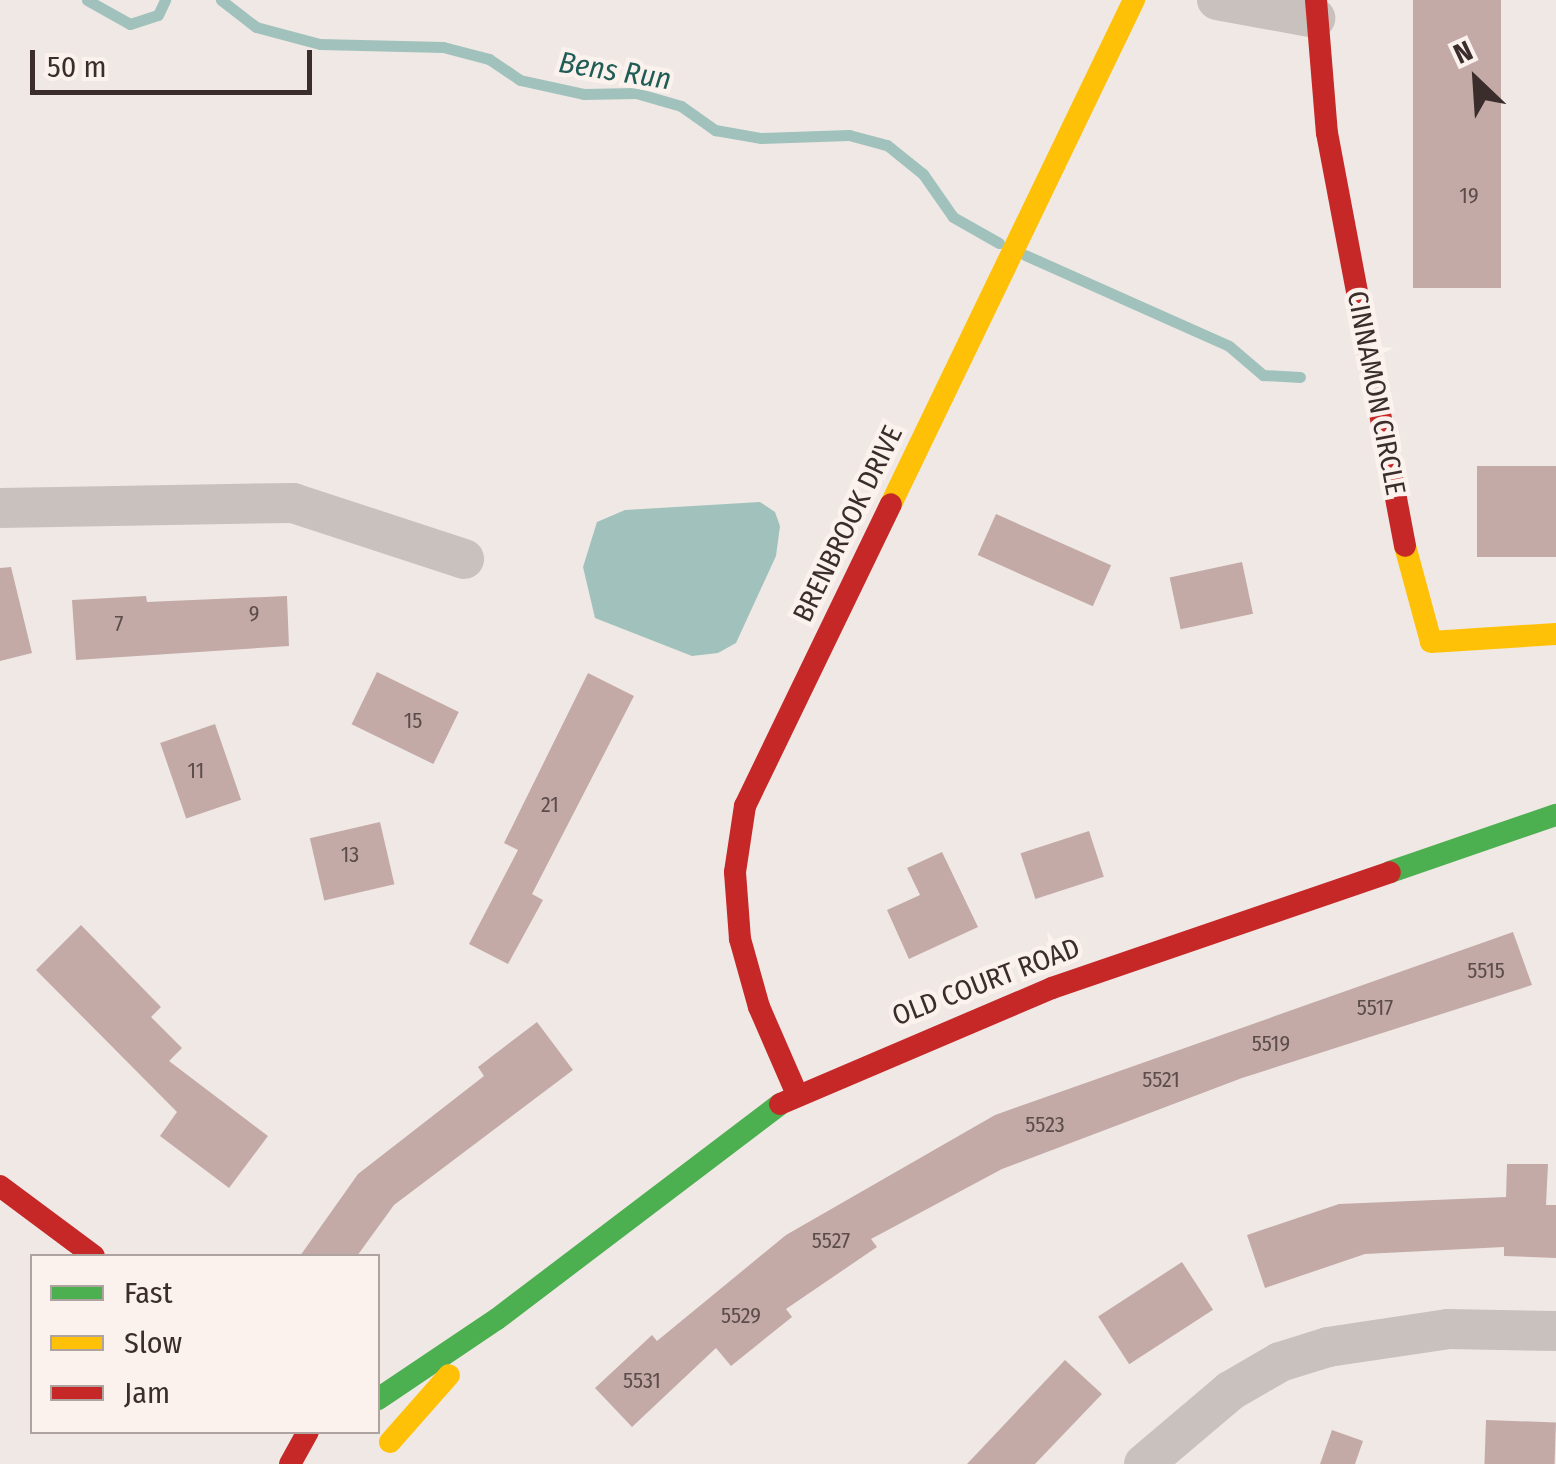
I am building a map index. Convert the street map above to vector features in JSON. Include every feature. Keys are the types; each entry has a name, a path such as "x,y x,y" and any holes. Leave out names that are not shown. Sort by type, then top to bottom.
{"street":[{"name":"BRENBROOK DRIVE","path":"796,1092 759,1007 740,939 735,872 746,806 1007,272 1134,0"},
{"name":"CINNAMON CIRCLE","path":"1217,0 1316,9 1330,152 1404,548 1431,642 1556,634"},
{"path":"0,508 293,503 464,559"},
{"name":"OLD COURT ROAD","path":"380,1398 497,1320 796,1092 1052,988 1556,815"},
{"path":"0,1186 91,1254"},
{"name":"OLD COURT ROAD","path":"388,1445 497,1320"},
{"path":"1151,1462 1230,1390 1280,1362 1328,1347 1448,1329 1556,1332"},
{"path":"275,1434 291,1459 307,1434"}],"water":[{"path":"760,502 775,512 780,526 776,556 736,643 718,653 692,656 595,618 583,567 597,522 625,510"}],"building":[{"path":"1413,0 1501,0 1501,288 1413,288"},
{"path":"1477,466 1556,466 1556,557 1477,557"},
{"path":"996,514 1111,565 1093,606 978,555"},
{"path":"1242,562 1253,614 1181,629 1170,577"},
{"path":"11,567 32,653 0,661 0,568"},
{"path":"146,596 147,602 287,596 289,646 76,660 72,600"},
{"path":"377,672 459,712 433,764 352,724"},
{"path":"588,673 634,696 532,894 543,900 508,964 469,944 518,850 504,843"},
{"path":"215,724 241,800 186,819 160,743"},
{"path":"380,822 394,884 324,901 310,838"},
{"path":"1089,831 1104,877 1035,899 1021,853"},
{"path":"942,852 978,927 909,959 887,910 920,895 907,868"},
{"path":"81,925 161,1007 151,1017 182,1048 169,1061 268,1136 229,1188 160,1136 177,1112 36,970"},
{"path":"1513,932 1532,985 1242,1078 1002,1169 871,1239 877,1247 786,1309 792,1317 731,1366 716,1348 632,1427 595,1388 652,1335 657,1341 786,1235 995,1115"},
{"path":"537,1022 573,1070 394,1205 358,1254 301,1254 358,1174 484,1076 478,1067"},
{"path":"1507,1164 1548,1164 1546,1205 1556,1205 1556,1258 1504,1256 1504,1247 1365,1254 1265,1288 1247,1235 1339,1204 1506,1197"},
{"path":"1182,1262 1213,1310 1129,1364 1098,1316"},
{"path":"1065,1360 1102,1394 1035,1464 967,1464"},
{"path":"1486,1420 1556,1422 1555,1464 1484,1464"},
{"path":"1332,1430 1363,1441 1355,1464 1320,1464"}],"waterway":[{"name":"Bens Run","path":"87,0 130,24 158,15 165,0"},
{"name":"Bens Run","path":"221,0 256,27 320,44 443,47 489,59 520,80 584,94 636,93 681,106 715,130 761,138 849,135 887,145 923,174 953,217 999,243"},
{"name":"Bens Run","path":"1025,255 1229,346 1263,375 1300,377"}],"traffic: fast":[{"path":"1390,872 1556,815"},
{"path":"380,1398 497,1319 780,1104"}],"traffic: slow":[{"path":"891,504 1134,0"},
{"path":"1405,546 1431,642 1556,634"},
{"path":"390,1442 449,1375"}],"traffic: jam":[{"path":"1316,0 1327,133 1405,546"},
{"path":"796,1092 759,1007 740,939 735,872 745,806 891,504"},
{"path":"780,1104 1052,988 1390,872"},
{"path":"0,1186 91,1254"},
{"path":"290,1464 307,1434"}]}
